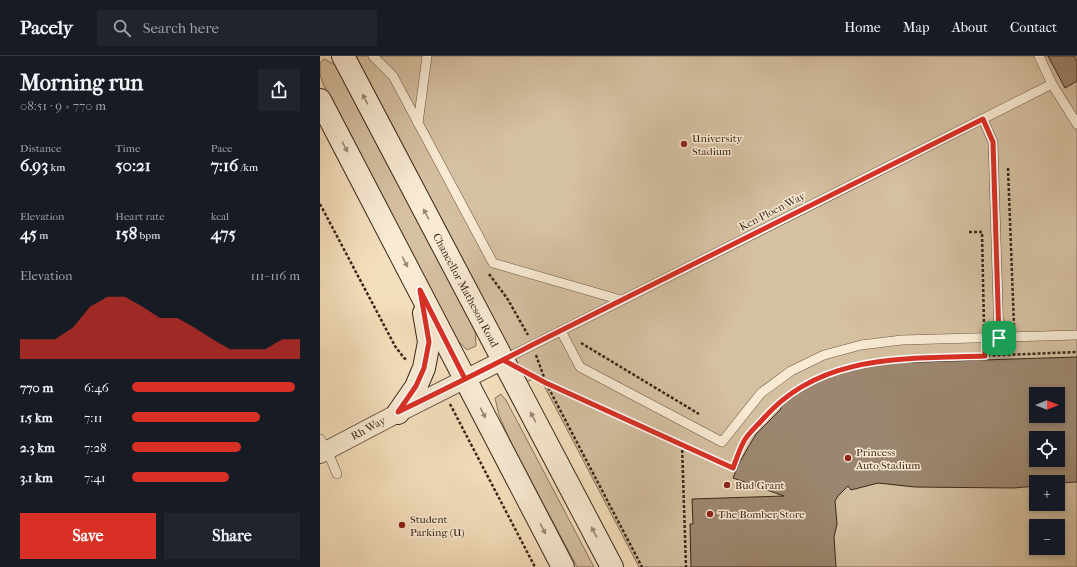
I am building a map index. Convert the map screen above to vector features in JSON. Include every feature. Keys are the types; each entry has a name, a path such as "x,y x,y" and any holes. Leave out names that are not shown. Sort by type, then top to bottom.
{"main road":[{"name":"Chancellor Matheson Road","path":"343,56 612,567"},
{"path":"320,100 563,567"},
{"path":"398,412 416,386 424,368 428,348 429,342 420,290"}],"street":[{"name":"Rh Way","path":"322,448 503,360"}],"lane":[{"path":"373,56 393,76 493,263 621,300"},
{"path":"418,123 427,56"},
{"path":"1038,56 1052,84 1077,124"},
{"name":"Ken Ploen Way","path":"503,360 1052,84"},
{"path":"983,119 993,142 999,338"},
{"path":"561,331 580,366 722,442 761,393 791,371 824,355 861,345 902,340 1077,335"},
{"path":"322,448 337,474"}],"path":[{"path":"1008,168 1015,355"},
{"path":"969,232 982,232 985,356"},
{"path":"561,331 703,417"},
{"path":"527,373 733,468 744,442 774,406 800,387 831,372 862,364 897,360 1077,352"},
{"path":"546,383 642,567"},
{"path":"729,433 744,442"},
{"path":"682,445 686,567"}],"shaded area":[{"path":"356,56 1077,56 1077,567 639,567 539,376 527,382"},
{"path":"324,59 337,66 475,325 476,346 467,350 457,340 324,86 320,75 320,63"},
{"path":"501,394 506,400 594,567 577,567 511,443 499,415 495,398"}],"building":[{"path":"1048,56 1074,56 1077,61 1077,81 1065,88"},
{"path":"1077,357 1077,482 1065,483 1065,475 1029,475 1029,487 1014,488 915,487 878,483 851,490 848,486 835,501 837,524 834,537 836,567 691,567 690,524 693,524 692,499 784,496 733,478 739,463 756,434 781,409 778,405 802,388 837,371 889,360 889,363"}],"place":[{"name":"University Stadium","path":"684,144"},
{"name":"Princess Auto Stadium","path":"848,458"},
{"name":"Bud Grant","path":"727,485"},
{"name":"The Bomber Store","path":"710,514"},
{"name":"Student Parking (U)","path":"402,525"}],"route":[{"path":"999,338 985,338 985,356 904,359 862,364 831,372 800,387 774,406 744,442 733,468 546,383 503,360 465,379 420,290 429,342 424,368 416,386 398,412 443,390 465,379 503,360 983,119 993,142 999,338"}]}
